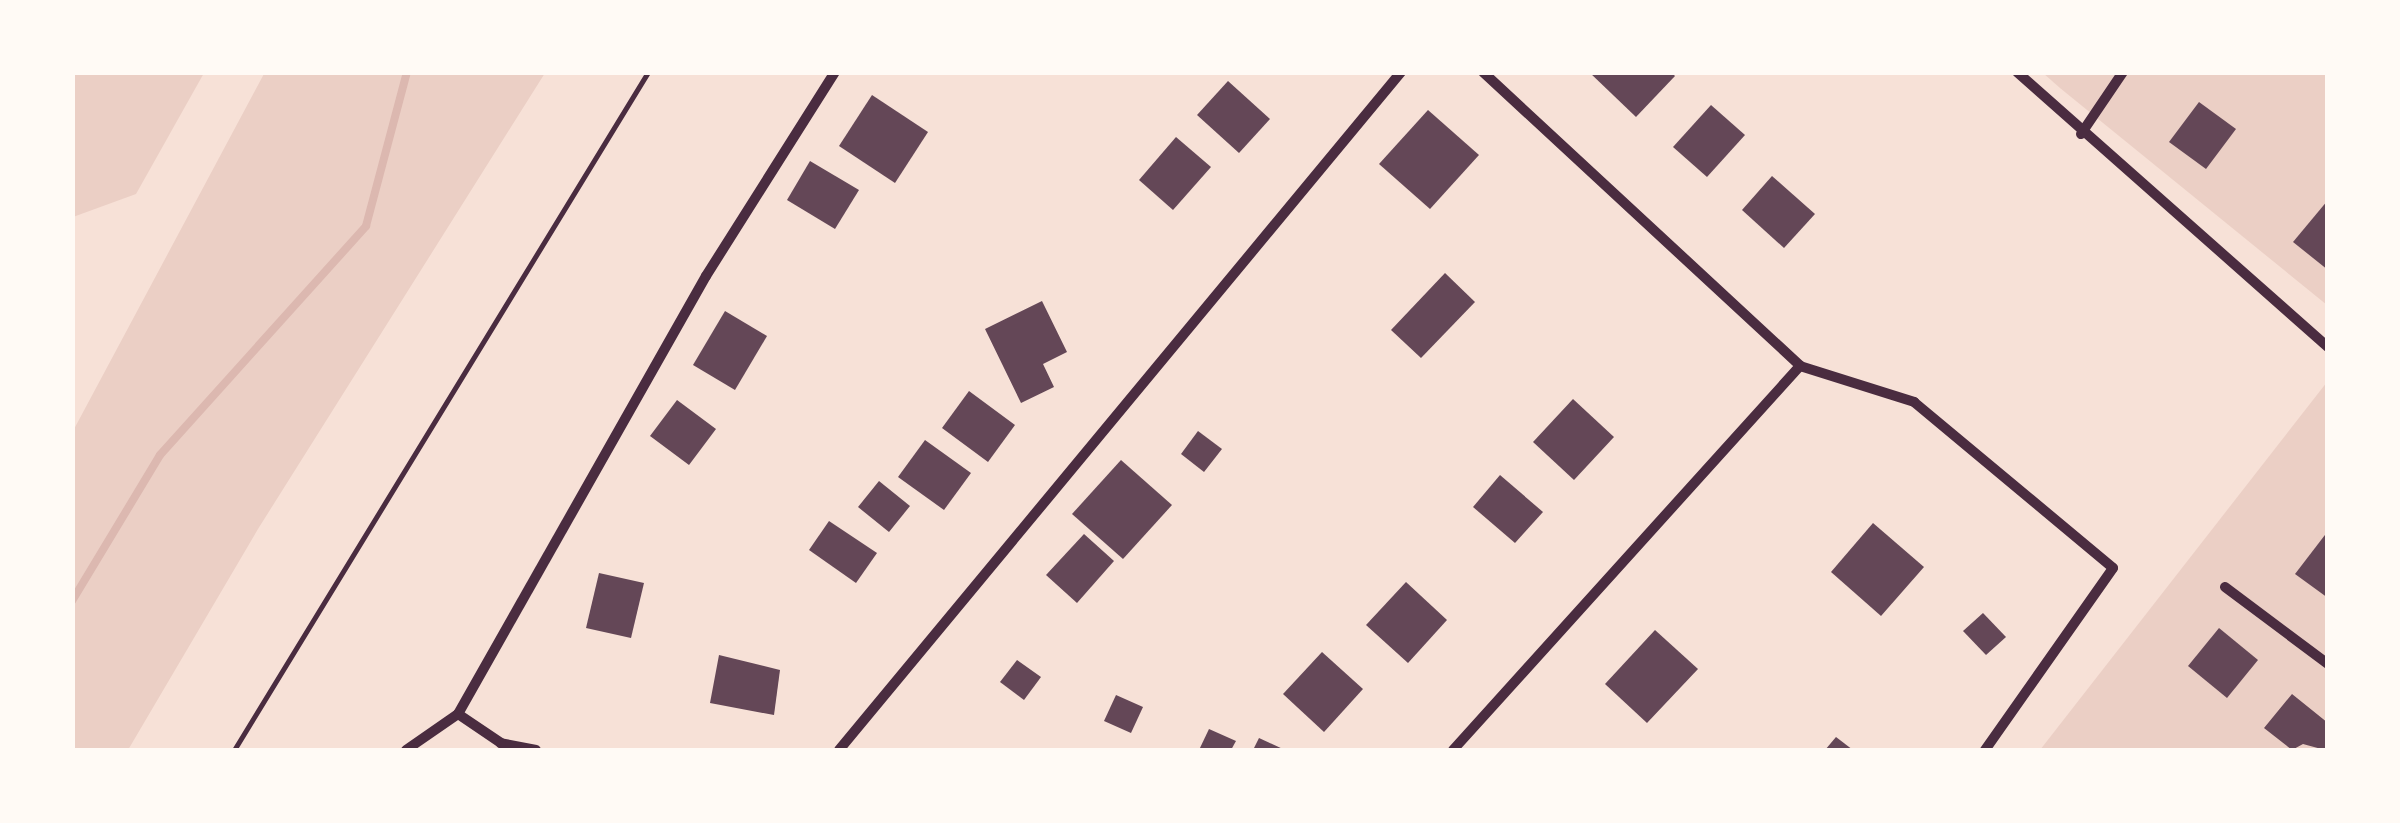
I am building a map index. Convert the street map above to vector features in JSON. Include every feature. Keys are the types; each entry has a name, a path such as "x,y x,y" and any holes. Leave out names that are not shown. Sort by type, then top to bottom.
{"street":[{"path":"406,750 458,714 706,276 835,72"},
{"path":"840,750 1402,72"},
{"path":"1483,72 1800,366 1914,402 2113,568 1984,750"},
{"path":"2016,72 2081,134 2328,347"},
{"path":"2081,134 2123,72"},
{"path":"1453,750 1800,366"},
{"path":"2225,587 2328,664"},
{"path":"458,714 501,742 536,750"}],"path":[{"path":"234,750 648,72"}],"shaded area":[{"path":"73,72 204,73 136,194 73,217"},
{"path":"265,72 545,73 258,529 128,750 73,750 73,431"},
{"path":"2043,73 2327,73 2327,305 2060,88"},
{"path":"2327,382 2327,750 2040,750"}],"building":[{"path":"1589,72 1671,72 1675,76 1636,117"},
{"path":"1228,81 1270,119 1239,153 1197,115"},
{"path":"872,95 928,132 895,183 839,146"},
{"path":"2199,102 2236,129 2206,169 2169,142"},
{"path":"1711,105 1745,135 1707,177 1673,147"},
{"path":"1428,110 1479,155 1430,209 1379,164"},
{"path":"1176,137 1211,167 1173,210 1139,180"},
{"path":"810,161 859,190 835,229 787,200"},
{"path":"1772,176 1815,214 1784,248 1742,210"},
{"path":"2328,200 2328,270 2293,242"},
{"path":"1445,273 1475,302 1421,358 1391,330"},
{"path":"1042,301 1067,352 1043,364 1054,387 1021,403 985,329"},
{"path":"725,311 767,336 735,390 693,365"},
{"path":"969,391 1015,425 988,462 942,428"},
{"path":"1573,399 1614,437 1574,480 1533,442"},
{"path":"677,400 716,429 689,465 650,436"},
{"path":"1198,431 1222,449 1204,472 1181,454"},
{"path":"925,440 971,473 944,510 898,477"},
{"path":"1121,460 1172,505 1123,559 1072,514"},
{"path":"1500,475 1543,512 1515,543 1473,507"},
{"path":"879,481 910,506 889,532 858,507"},
{"path":"829,521 877,553 856,583 809,550"},
{"path":"1873,523 1924,567 1881,616 1831,572"},
{"path":"2328,531 2328,598 2295,574"},
{"path":"1084,534 1114,561 1077,603 1046,575"},
{"path":"599,573 644,583 631,638 586,628"},
{"path":"1406,582 1447,620 1408,663 1366,625"},
{"path":"1983,613 2006,637 1986,655 1963,631"},
{"path":"2219,628 2258,660 2227,698 2188,666"},
{"path":"1655,630 1698,669 1647,723 1605,684"},
{"path":"1322,652 1363,689 1324,732 1283,694"},
{"path":"719,655 780,670 774,715 710,703"},
{"path":"1017,660 1041,677 1024,700 1000,682"},
{"path":"2292,694 2328,723 2325,750 2303,744 2292,750 2264,728"},
{"path":"1116,695 1143,707 1131,733 1104,721"},
{"path":"1209,729 1236,741 1231,750 1199,750"},
{"path":"1836,737 1853,750 1825,750"},
{"path":"1259,738 1285,750 1253,750"}],"waterway":[{"path":"72,601 160,455 366,226 407,72"}]}
